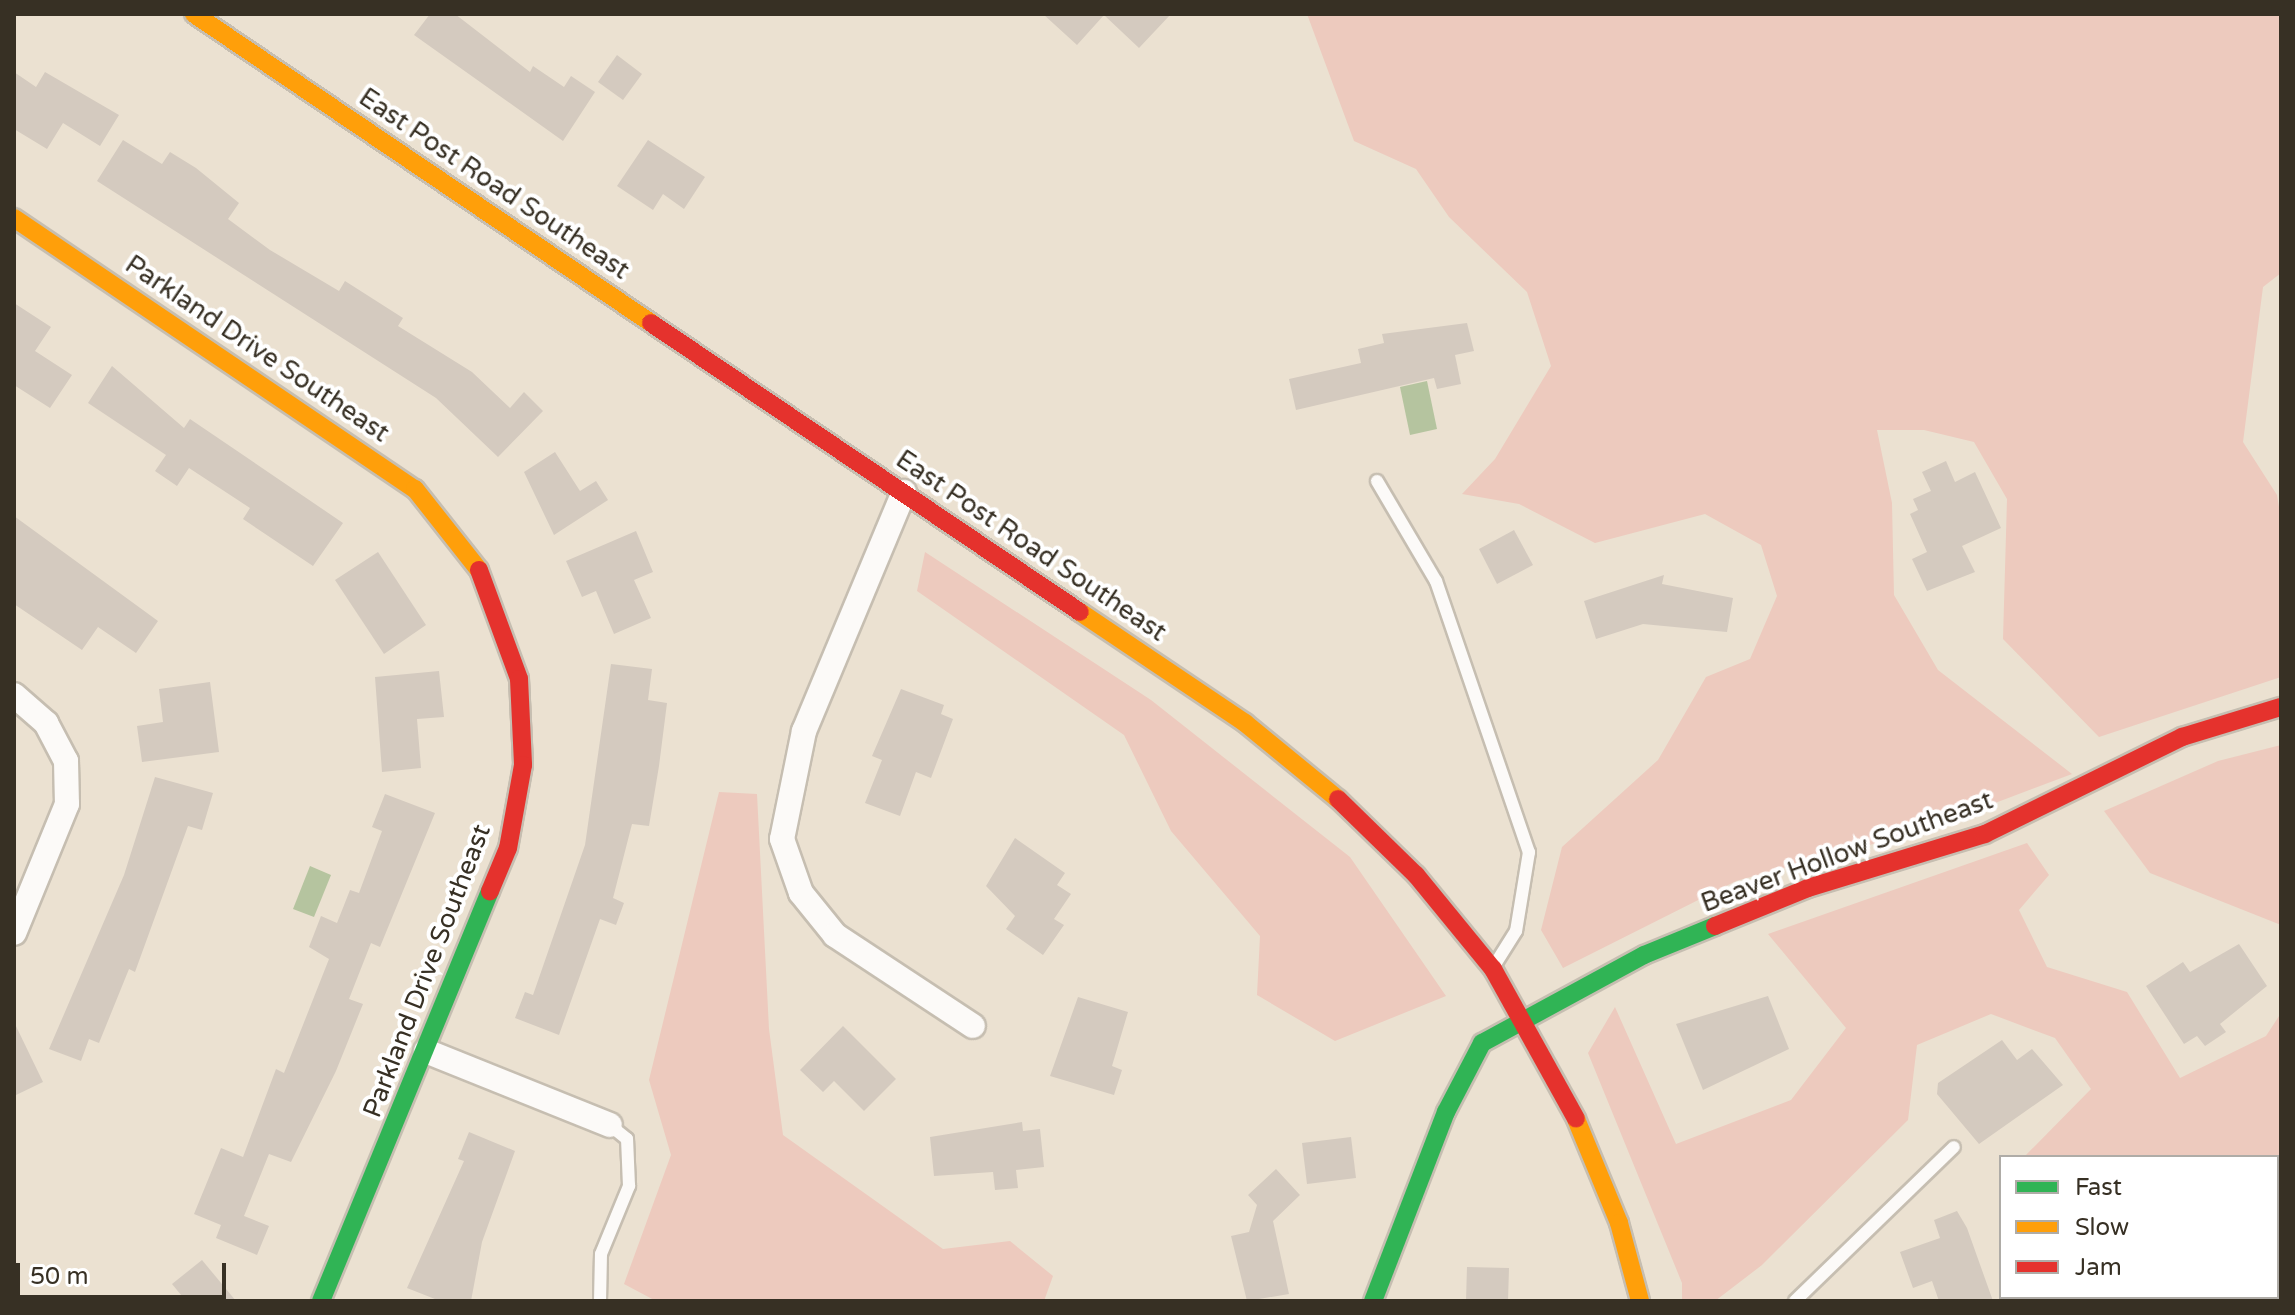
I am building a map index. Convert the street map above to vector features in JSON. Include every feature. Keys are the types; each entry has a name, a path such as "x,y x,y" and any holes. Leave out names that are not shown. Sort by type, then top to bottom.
{"street":[{"name":"East Post Road Southeast","path":"202,16 1291,757 1416,875 1493,969 1576,1118 1619,1223 1640,1301"},
{"name":"Parkland Drive Southeast","path":"14,218 415,489 467,547 498,608 519,679 523,765 508,848 321,1301"},
{"path":"904,492 804,731 782,839 801,893 835,935 973,1026"},
{"path":"14,695 46,723 66,761 67,804 14,933"},
{"name":"Beaver Hollow Southeast","path":"1373,1301 1464,1077 1482,1043 1525,1023 1644,955 1808,888 1985,834 2182,737 2281,707"},
{"path":"426,1051 610,1125"}],"lane":[{"path":"1377,481 1436,581 1529,852 1516,931 1493,969"},
{"path":"600,1301 601,1254 629,1186 627,1139 610,1125"},
{"path":"1795,1301 1954,1147"}],"shaded area":[{"path":"1307,14 2281,14 2281,273 2263,287 2243,442 2277,495 2281,519 2281,677 2099,737 2003,639 2007,499 1974,442 1924,430 1877,430 1892,503 1894,595 1938,670 2072,774 1921,831 1736,881 1563,968 1541,930 1562,847 1658,760 1706,677 1750,659 1777,596 1761,545 1705,514 1595,543 1519,504 1462,494 1495,459 1551,366 1527,292 1449,217 1416,169 1354,141"},
{"path":"1427,381 1437,429 1410,435 1400,387"},
{"path":"925,552 1151,700 1350,857 1446,996 1335,1041 1257,995 1260,936 1171,831 1124,735 917,591"},
{"path":"2281,745 2281,925 2150,873 2104,811 2218,761"},
{"path":"719,792 757,794 769,1029 783,1135 943,1249 1010,1241 1053,1276 1044,1301 656,1301 624,1284 671,1155 649,1080"},
{"path":"2027,843 2049,875 2019,910 2047,967 2127,992 2180,1078 2266,1036 2281,1013 2281,1301 2035,1301 2279,1299 2279,1155 2026,1155 2091,1089 2055,1038 1991,1014 1917,1045 1908,1120 1762,1265 1715,1301 1682,1301 1682,1283 1588,1053 1615,1007 1676,1144 1791,1100 1846,1028 1768,934"},
{"path":"310,866 331,875 314,917 293,909"}],"building":[{"path":"430,14 455,14 530,72 533,66 564,87 571,76 595,92 563,141 414,35"},
{"path":"1043,14 1171,14 1139,48 1104,15 1077,45"},
{"path":"617,55 642,74 623,100 598,82"},
{"path":"14,72 36,87 45,72 119,115 100,146 63,123 47,149 14,129"},
{"path":"123,140 162,164 170,152 196,168 239,203 228,219 270,250 339,291 345,281 403,318 398,326 472,372 510,408 524,392 543,411 498,457 436,398 97,181"},
{"path":"648,140 705,177 684,209 663,194 653,210 617,186"},
{"path":"14,303 51,327 35,351 72,375 50,408 14,385"},
{"path":"1467,323 1474,351 1455,355 1461,384 1437,389 1434,378 1296,410 1289,379 1361,363 1358,349 1384,343 1382,334"},
{"path":"112,366 184,428 190,419 343,523 313,566 243,519 250,508 189,468 177,486 155,471 166,455 88,403"},
{"path":"555,452 580,491 596,481 608,500 554,535 524,472"},
{"path":"1946,461 1955,482 1975,472 2001,528 1962,546 1975,572 1927,591 1912,559 1927,552 1910,514 1918,510 1913,499 1931,491 1922,472"},
{"path":"14,516 158,621 136,653 98,627 82,650 14,604"},
{"path":"1514,530 1533,565 1497,584 1479,549"},
{"path":"636,531 653,572 634,580 651,618 614,634 596,591 582,597 566,561"},
{"path":"378,552 426,625 384,654 335,580"},
{"path":"1664,575 1662,584 1733,598 1727,632 1643,624 1596,639 1584,601"},
{"path":"611,664 652,669 648,700 667,703 659,766 649,826 632,824 613,898 624,903 616,925 600,919 559,1035 515,1018 525,992 533,995 585,845"},
{"path":"439,671 444,717 417,719 421,768 382,772 375,677"},
{"path":"210,682 219,752 142,762 137,726 163,722 159,689"},
{"path":"901,689 944,705 941,714 953,719 931,778 916,772 900,816 865,803 882,760 872,756"},
{"path":"155,777 213,793 202,830 188,826 135,972 129,969 99,1043 89,1039 81,1061 49,1049 124,875"},
{"path":"385,794 435,813 380,947 371,943 349,999 363,1004 336,1071 291,1162 269,1154 244,1216 269,1226 257,1255 216,1238 221,1225 194,1214 221,1148 243,1157 276,1069 284,1073 329,959 309,947 321,916 337,923 350,890 359,893 382,831 372,827"},
{"path":"1015,838 1065,873 1057,885 1071,894 1054,919 1064,925 1043,955 1006,929 1015,916 986,886"},
{"path":"2239,944 2267,986 2220,1024 2226,1032 2205,1046 2197,1036 2184,1044 2146,986 2183,962 2190,972"},
{"path":"1768,996 1789,1049 1703,1090 1676,1024"},
{"path":"1078,997 1128,1012 1112,1066 1122,1070 1114,1095 1050,1076"},
{"path":"14,1022 43,1082 14,1096"},
{"path":"843,1026 896,1079 864,1111 834,1081 823,1092 800,1070"},
{"path":"2002,1040 2017,1060 2032,1049 2063,1085 1979,1144 1937,1094 1938,1083"},
{"path":"1022,1122 1023,1131 1040,1129 1044,1167 1016,1170 1018,1188 995,1190 993,1172 934,1176 930,1137"},
{"path":"469,1132 515,1151 482,1242 471,1301 440,1301 407,1288 464,1161 458,1159"},
{"path":"1351,1137 1356,1178 1307,1184 1302,1143"},
{"path":"1276,1169 1300,1195 1273,1221 1289,1294 1247,1301 1231,1236 1249,1232 1257,1205 1248,1195"},
{"path":"1957,1211 1967,1228 1993,1301 1939,1301 1932,1281 1913,1288 1900,1252 1940,1238 1934,1220"},
{"path":"202,1260 236,1301 186,1301 172,1284"},
{"path":"1467,1267 1509,1268 1508,1301 1466,1301"}],"traffic: fast":[{"path":"321,1301 490,891"},
{"path":"1373,1301 1446,1112 1482,1043 1644,955 1715,926"}],"traffic: slow":[{"path":"194,14 651,323"},
{"path":"14,218 415,489 479,570"},
{"path":"1080,612 1245,723 1338,799"},
{"path":"1576,1119 1619,1223 1640,1301"}],"traffic: jam":[{"path":"651,323 1080,612"},
{"path":"479,570 519,679 523,765 508,848 490,891"},
{"path":"1715,926 1808,888 1985,834 2182,737 2281,707"},
{"path":"1338,799 1416,875 1493,969 1576,1119"}]}
